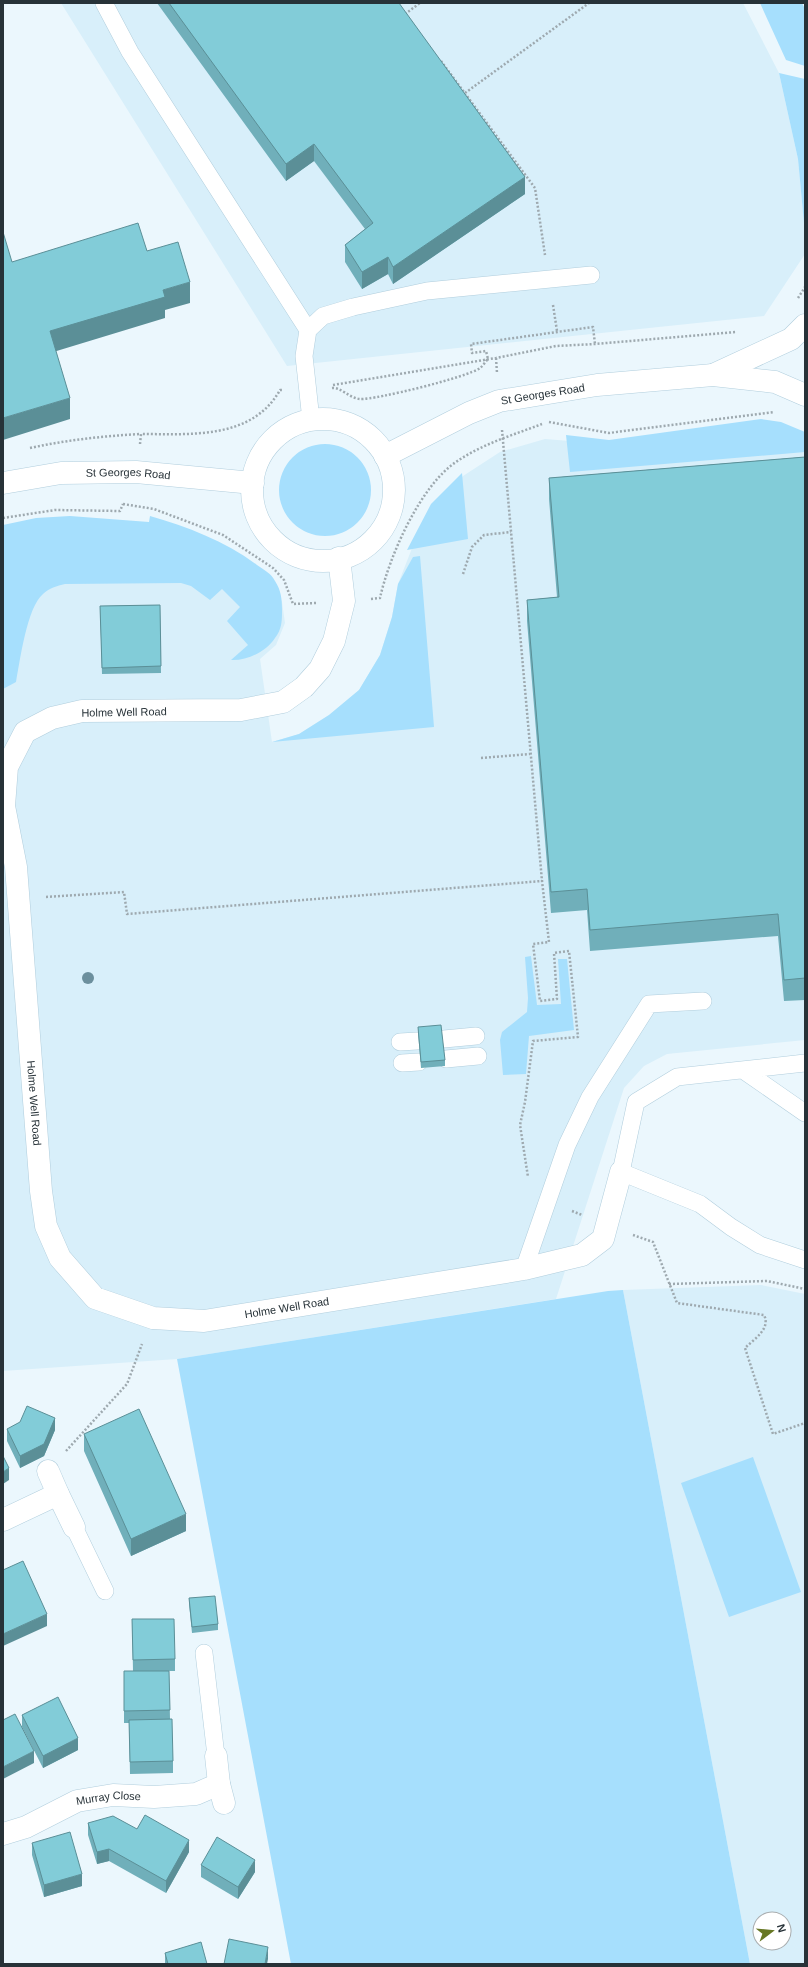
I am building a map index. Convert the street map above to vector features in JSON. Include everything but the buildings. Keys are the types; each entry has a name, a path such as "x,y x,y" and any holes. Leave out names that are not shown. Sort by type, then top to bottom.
{"street":[{"name":"St Georges Road","path":"713,375 791,339 805,325"},
{"name":"St Georges Road","path":"385,456 469,412 499,401 597,385 713,375 775,382 805,394"},
{"path":"320,418 338,420 354,425 368,435 380,447 389,463 393,479 394,497 389,516 380,533 366,547 349,556 330,561 311,560 292,554 276,542 263,528 255,510 252,490 254,472 261,455 272,441 286,429 311,420 320,418"},
{"name":"St Georges Road","path":"3,483 61,473 136,472 253,483"},
{"name":"Holme Well Road","path":"339,558 344,601 334,641 320,669 304,687 283,702 241,710 82,711 52,718 25,732 7,767 4,806 16,867 41,1191 46,1226 60,1258 95,1298 153,1318 204,1321 524,1269 582,1256 604,1239 621,1172"},
{"path":"48,1471 74,1527"},
{"path":"3,1520 58,1494"},
{"name":"Murray Close","path":"3,1834 26,1827 77,1801 113,1795 154,1797 221,1794 216,1756"}],"lane":[{"path":"104,3 130,52 308,330"},
{"path":"311,420 304,356 308,330 323,316 353,307 427,291 591,274"},
{"path":"524,1269 567,1146 590,1097 649,1004 703,1001"},
{"path":"444,1039 476,1036"},
{"path":"446,1059 478,1056"},
{"path":"805,1063 676,1077 636,1102 621,1172 700,1204 731,1227 760,1244 805,1260"},
{"path":"743,1070 805,1113"},
{"path":"74,1527 104,1591"},
{"path":"204,1653 216,1756"}],"path":[{"path":"405,14 420,3"},
{"path":"465,93 589,3"},
{"path":"401,8 410,20"},
{"path":"437,56 534,188 557,331"},
{"path":"488,359 486,351 472,353 471,344 557,331 593,328 595,344"},
{"path":"307,389 496,358 556,346 744,332"},
{"path":"496,358 530,754 549,942 533,944 540,1001 557,999 554,953 569,951 578,1037 534,1042 520,1125 528,1178"},
{"path":"123,504 154,509 223,535 273,568 284,580 292,604 380,598 384,583 405,531 420,503 437,480 455,462 479,449 548,422 608,433 781,412"},
{"path":"24,449 59,442 107,436 141,434"},
{"path":"3,518 55,510 120,511 136,472"},
{"path":"463,574 472,547 484,535 511,532"},
{"path":"480,758 530,754"},
{"path":"18,899 124,892 127,914 542,881"},
{"path":"805,1289 767,1281 669,1284 677,1303 764,1315 767,1321 766,1327 745,1348 773,1434 805,1424"},
{"path":"48,1471 127,1384 153,1318"}],"shaded area":[{"path":"61,3 743,3 779,73 798,159 805,234 805,254 764,316 287,366"},
{"path":"760,3 802,3 805,9 805,66 786,60"},
{"path":"779,73 805,79 805,234 798,159"},
{"path":"761,419 781,422 805,432 805,452 570,472 566,435 609,440"},
{"path":"545,439 619,445 805,439 805,1040 667,1054 644,1066 624,1088 556,1299 177,1359 3,1371 3,530 276,584 282,602 285,623 276,645 260,659 272,742 299,734 329,715 359,690 380,655 392,617 398,584 416,538 437,503 463,476 500,452"},
{"path":"325,444 342,448 357,458 367,473 371,490 367,507 357,522 342,532 325,536 308,532 293,522 283,507 279,490 283,473 293,458 308,448"},
{"path":"462,473 468,539 407,550 431,504"},
{"path":"70,516 149,522 150,516 192,530 245,556 267,572 279,588 282,602 282,618 277,635 271,643 255,655 243,659 231,660 248,645 227,621 240,607 222,589 210,600 191,586 181,583 65,584 48,590 37,601 28,622 16,682 3,689 3,525 36,518"},
{"path":"420,556 434,727 272,742 299,734 329,715 359,690 380,655 392,617 398,584 413,557"},
{"path":"531,956 537,1005 561,1004 558,959 567,959 574,1030 529,1036 526,1074 503,1075 500,1040 502,1032 527,1012 528,998 525,957"},
{"path":"761,1285 805,1294 805,1964 750,1964 623,1290"},
{"path":"623,1290 750,1964 291,1964 177,1359 608,1291"},
{"path":"753,1457 801,1592 729,1617 681,1483"}]}
